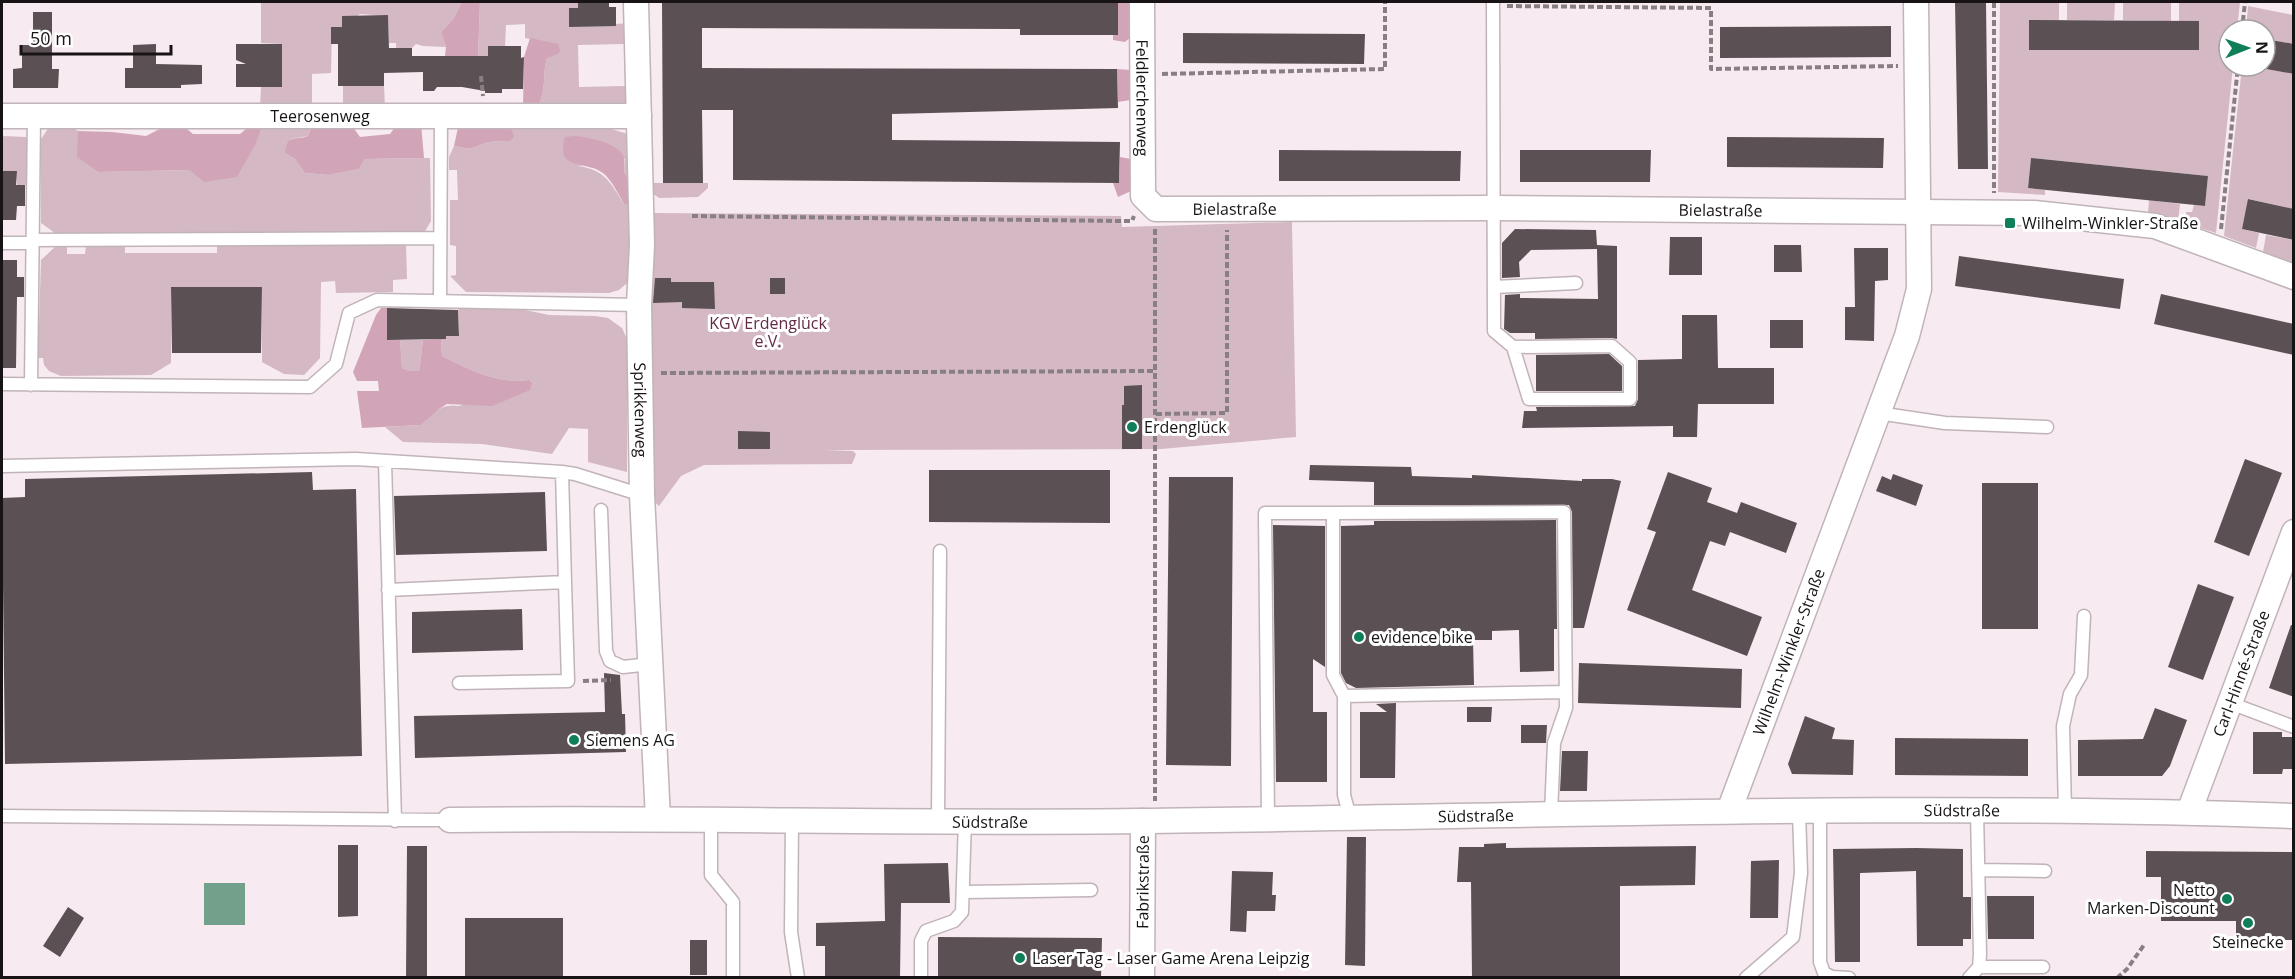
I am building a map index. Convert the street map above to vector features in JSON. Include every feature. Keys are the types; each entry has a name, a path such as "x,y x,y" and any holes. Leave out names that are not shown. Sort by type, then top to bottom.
{"street":[{"name":"Sprikkenweg","path":"636,2 642,245 639,305 642,495 658,819"},
{"name":"Feldlerchenweg","path":"1143,2 1142,75 1150,202"},
{"name":"Wilhelm-Winkler-Straße","path":"1729,811 1907,336 1919,289 1916,2"},
{"name":"Teerosenweg","path":"2,116 639,116"},
{"name":"Bielastraße","path":"1150,202 1226,209 1493,208 2034,213 2155,226 2294,277"},
{"name":"Carl-Hinné-Straße","path":"2189,812 2294,532"},
{"name":"Südstraße","path":"450,820 1149,820 1729,811 2189,812 2294,816"},
{"name":"Fabrikstraße","path":"1142,978 1149,820"}],"lane":[{"path":"1493,4 1494,332 1513,347 1529,399 1630,399 1630,362 1612,346 1513,347"},
{"path":"31,385 34,116"},
{"path":"440,301 441,116"},
{"path":"2,243 440,238"},
{"path":"1494,287 1576,283"},
{"path":"2,384 310,387 336,364 349,313 377,300 639,305"},
{"path":"1878,412 1945,423 2047,427"},
{"path":"2,466 356,459 562,472 642,495"},
{"path":"385,461 395,821"},
{"path":"459,683 568,681 562,472"},
{"path":"600,510 606,651 610,661 623,667 650,664"},
{"path":"1268,818 1265,513 1564,512 1566,708 1554,743 1551,814"},
{"path":"1333,513 1333,675 1344,696 1344,795 1350,817"},
{"path":"938,820 940,551"},
{"path":"388,590 565,582"},
{"path":"2065,812 2062,726 2070,693 2081,675 2084,616"},
{"path":"1344,696 1566,692"},
{"path":"2230,703 2294,727"},
{"path":"1746,978 1793,936 1810,812"},
{"path":"1810,812 1820,962 1824,973 1832,977 1849,978"},
{"path":"1969,978 1979,967 1977,812"},
{"path":"2,816 450,820"},
{"path":"711,819 711,875 733,902 733,978"},
{"path":"792,820 791,932 798,978"},
{"path":"921,978 921,941 926,931 954,921 962,912 965,820"},
{"path":"1978,870 2045,871"},
{"path":"963,891 1091,890"},
{"path":"1979,967 2043,967"}],"path":[{"path":"1142,75 1385,69 1385,2"},
{"path":"1994,2 1994,211"},
{"path":"2243,18 2245,2"},
{"path":"1493,4 1711,8 1711,69 1917,65"},
{"path":"2219,250 2237,78"},
{"path":"692,216 1132,221 1150,202"},
{"path":"1149,820 1156,414 1150,202"},
{"path":"1156,414 1227,413 1226,209"},
{"path":"640,373 1155,371"},
{"path":"2117,978 2127,969 2144,945"}],"green space":[{"path":"261,2 462,2 453,19 441,32 446,47 416,44 412,48 396,48 396,43 389,43 388,16 360,14 342,27 332,27 331,73 312,74 312,107 260,107 261,87 282,86 282,44 261,43"},
{"path":"480,2 578,2 578,8 616,24 630,23 632,105 538,107 547,58 554,54 546,42 525,38 525,24 506,25 505,46 488,46 488,57 478,56","holes":["624,44 625,86 579,87 578,45"]},
{"path":"2000,2 2059,2 2059,20 2199,50 2199,21 2179,21 2179,2 2240,2 2238,18 2217,18 2217,78 2232,78 2216,233 2185,223 2186,212 2192,212 2194,205 2205,206 2208,176 2031,158 2028,187 2045,190 2045,195 1998,192"},
{"path":"2067,2 2115,2 2114,20 2067,20"},
{"path":"2123,2 2171,2 2171,21 2123,20"},
{"path":"2248,6 2293,15 2293,44 2277,41 2277,18 2247,18"},
{"path":"2277,71 2293,74 2293,209 2249,199 2242,229 2259,233 2256,248 2224,236 2241,78 2277,78"},
{"path":"343,86 384,86 385,107 343,107"},
{"path":"52,123 66,124 78,131 78,157 98,172 190,170 263,123 318,123 311,128 308,136 291,139 285,153 295,159 305,173 329,175 359,169 365,159 430,158 431,221 424,233 59,236 41,223 41,139"},
{"path":"505,123 591,123 628,134 634,180 628,178 624,172 625,159 578,166 601,174 625,205 634,203 633,278 619,290 609,293 466,292 450,276 456,275 456,246 450,245 450,200 458,200 457,170 449,170 449,157 454,146 473,148 489,142 510,141"},
{"path":"2,136 28,139 28,185 17,185 16,171 2,171"},
{"path":"648,183 708,183 708,188 698,197 659,198 648,190"},
{"path":"2149,200 2180,204 2178,221 2148,213"},
{"name":"KGV Erdenglück e.V.","path":"648,213 1121,216 1122,227 1292,222 1296,437 1161,449 824,450 853,451 856,454 852,464 704,465 681,476 659,506 651,499"},
{"path":"2266,235 2293,240 2293,264 2263,252"},
{"path":"406,244 407,279 393,280 393,292 336,293 335,281 321,282 320,358 304,375 284,374 262,362 262,287 171,287 171,363 151,375 61,376 49,371 44,365 43,358 38,358 41,260 55,247 67,247 67,254 85,254 86,246 125,246 125,253 217,253 217,245"},
{"path":"458,308 520,309 549,315 595,316 608,318 622,328 627,339 627,472 588,462 588,429 569,428 552,454 482,444 403,442 385,427 421,425 442,408 452,405 459,406 529,380 494,378 442,356 441,339 446,339 446,336 459,335"},
{"path":"400,340 423,340 419,371 402,368"}],"shaded area":[{"path":"462,2 480,2 478,56 463,61 463,56 445,56 446,47 441,32 453,19"},
{"path":"1118,2 1132,2 1131,37 1125,42 1113,40 1113,35 1118,35"},
{"path":"530,38 558,44 560,51 547,58 538,107 523,107 524,57"},
{"path":"1117,69 1131,70 1131,100 1118,102"},
{"path":"171,123 180,123 193,134 240,134 253,123 263,123 256,143 237,177 204,182 190,170 98,172 77,157 78,131 146,136"},
{"path":"318,123 350,123 360,137 390,134 398,123 421,123 424,158 365,159 359,169 329,175 305,173 295,159 285,153 287,143 292,139 308,136 311,128"},
{"path":"459,123 505,123 514,137 510,141 489,142 473,148 454,146"},
{"path":"574,136 603,142 617,148 622,153 624,172 628,178 634,180 634,203 625,205 603,173 574,163 564,156 565,137"},
{"path":"1120,157 1131,159 1131,191 1118,197 1113,183 1119,182"},
{"path":"381,308 387,308 387,339 400,340 402,368 419,371 423,340 441,339 442,356 494,378 529,380 532,383 530,390 492,406 447,404 421,425 362,428 357,391 379,391 378,381 357,381 353,372"},
{"path":"204,883 245,883 245,925 204,925"}],"building":[{"path":"578,2 609,2 609,7 616,7 616,26 569,27 569,8 578,8"},
{"path":"662,2 1118,2 1118,35 1020,35 1020,29 702,28 702,68 1117,69 1118,108 892,114 892,140 1120,142 1119,183 733,180 733,110 702,110 703,183 663,183"},
{"path":"1955,2 1986,2 1988,169 1958,169"},
{"path":"33,12 52,12 52,69 59,69 58,88 13,88 13,69 22,68 22,45 33,45"},
{"path":"388,15 389,48 412,48 412,56 488,56 488,46 521,46 521,58 524,57 523,89 502,89 502,93 485,93 485,91 462,87 437,87 434,91 423,91 423,72 384,73 384,86 338,86 338,44 331,44 331,27 342,27 342,16"},
{"path":"2029,20 2199,21 2199,50 2029,50"},
{"path":"1891,26 1891,57 1720,58 1720,27"},
{"path":"1183,33 1365,34 1364,64 1183,63"},
{"path":"2277,41 2294,44 2294,74 2277,71"},
{"path":"156,44 156,64 202,65 202,84 181,85 181,88 125,88 125,68 133,68 133,45"},
{"path":"236,44 282,44 282,87 236,87 236,64 246,64 236,60"},
{"path":"1727,137 1884,138 1883,168 1727,167"},
{"path":"1279,150 1461,151 1460,181 1279,181"},
{"path":"1520,150 1651,150 1650,182 1520,182"},
{"path":"2031,158 2208,176 2205,206 2028,188"},
{"path":"2,171 17,171 16,185 25,185 25,206 17,206 16,220 2,220"},
{"path":"2248,199 2294,209 2294,240 2242,229"},
{"path":"1515,229 1596,230 1597,245 1617,246 1617,339 1535,339 1535,333 1510,333 1504,329 1505,295 1520,294 1520,298 1598,299 1597,249 1531,250 1519,262 1520,277 1502,278 1502,243"},
{"path":"1670,237 1702,237 1702,275 1669,275"},
{"path":"1774,245 1801,245 1802,272 1774,272"},
{"path":"1854,248 1888,248 1888,280 1875,281 1874,341 1845,340 1845,307 1855,307"},
{"path":"1959,256 2124,279 2120,309 1955,286"},
{"path":"2,260 17,260 17,277 24,277 24,297 17,297 16,368 2,368"},
{"path":"655,278 671,278 671,282 714,282 715,309 682,308 682,302 653,303"},
{"path":"770,278 785,278 785,294 770,294"},
{"path":"171,287 262,287 261,353 172,353"},
{"path":"2161,294 2294,324 2294,355 2154,324"},
{"path":"387,308 458,310 459,336 446,336 446,339 387,340"},
{"path":"1682,315 1717,315 1718,368 1774,368 1774,404 1698,404 1697,437 1673,437 1673,426 1522,428 1524,411 1537,411 1536,407 1635,406 1638,399 1638,360 1682,359"},
{"path":"1770,320 1803,320 1803,348 1770,348"},
{"path":"1609,354 1622,366 1622,391 1536,391 1536,355"},
{"name":"Erdenglück","path":"1142,385 1142,449 1122,449 1124,386"},
{"path":"738,431 770,432 770,449 738,449"},
{"path":"2245,459 2282,473 2249,556 2214,542"},
{"path":"1310,465 1411,467 1412,476 1472,478 1472,475 1621,481 1584,628 1573,628 1572,512 1569,505 1374,505 1374,482 1309,480"},
{"path":"929,470 1110,470 1110,523 929,522"},
{"path":"312,472 313,490 356,489 362,756 5,764 2,498 25,497 25,479"},
{"path":"1668,472 1712,488 1707,502 1737,513 1741,502 1797,523 1786,553 1730,532 1725,546 1710,541 1692,590 1762,617 1747,656 1627,610 1656,532 1647,529"},
{"path":"1893,474 1923,485 1916,506 1876,491 1882,476 1891,480"},
{"path":"1169,477 1233,477 1231,766 1166,765"},
{"path":"1982,483 2038,483 2038,629 1982,629"},
{"path":"545,492 547,551 396,555 394,496"},
{"path":"1556,520 1557,629 1554,629 1554,671 1520,672 1519,630 1492,631 1492,640 1473,640 1474,685 1356,688 1346,683 1341,673 1341,526 1374,525 1374,521"},
{"path":"1273,525 1325,526 1325,667 1313,659 1313,712 1327,712 1327,782 1276,782"},
{"path":"2198,584 2234,597 2203,680 2168,667"},
{"path":"522,609 523,650 412,653 412,612"},
{"path":"2291,625 2294,625 2294,697 2269,688"},
{"path":"1579,663 1742,669 1741,708 1578,703"},
{"path":"604,673 620,675 622,714 625,714 626,752 415,758 414,716 605,712"},
{"path":"1396,703 1395,778 1360,778 1360,712 1387,712 1376,704"},
{"path":"1467,707 1492,707 1491,722 1467,722"},
{"path":"2155,708 2187,720 2170,766 2162,776 2078,776 2078,740 2143,739"},
{"path":"1805,716 1835,728 1832,739 1854,740 1853,775 1792,774 1788,764"},
{"path":"1521,725 1547,725 1546,743 1521,743"},
{"path":"2253,732 2282,732 2282,737 2294,737 2294,769 2283,769 2282,774 2253,774"},
{"path":"1895,738 2028,739 2028,776 1895,775"},
{"path":"1562,751 1588,751 1587,791 1560,791"},
{"path":"1347,837 1366,837 1365,966 1345,965"},
{"path":"1506,843 1506,848 1696,846 1695,885 1620,886 1620,978 1472,978 1471,882 1457,882 1459,847 1484,847 1484,844"},
{"path":"338,845 358,845 358,916 338,917"},
{"path":"407,846 427,846 427,978 406,978"},
{"path":"1833,849 1963,849 1963,897 1971,897 1971,939 1963,939 1963,946 1917,946 1916,871 1860,873 1860,962 1835,962"},
{"name":"Netto Marken-Discount","path":"2146,851 2294,852 2294,940 2236,940 2236,921 2161,921 2161,877 2146,877"},
{"path":"1779,860 1778,918 1750,918 1751,861"},
{"path":"948,863 950,903 901,903 900,978 825,978 825,946 816,946 816,923 885,921 884,864"},
{"path":"1232,871 1273,872 1272,895 1276,895 1275,911 1247,911 1246,932 1230,931"},
{"path":"1987,896 2034,896 2034,939 1988,939"},
{"path":"68,907 84,918 60,957 43,946"},
{"path":"465,918 563,918 563,978 465,978"},
{"name":"Laser Tag - Laser Game Arena Leipzig","path":"938,937 1102,938 1101,978 938,978"},
{"path":"690,940 707,940 707,975 690,975"}],"place":[{"name":"Wilhelm-Winkler-Straße","path":"2010,223"},
{"name":"Erdenglück","path":"1132,427"},
{"name":"evidence bike","path":"1359,637"},
{"name":"Siemens AG","path":"574,740"},
{"name":"Netto Marken-Discount","path":"2227,899"},
{"name":"Steinecke","path":"2248,923"},
{"name":"Laser Tag - Laser Game Arena Leipzig","path":"1020,958"}]}
